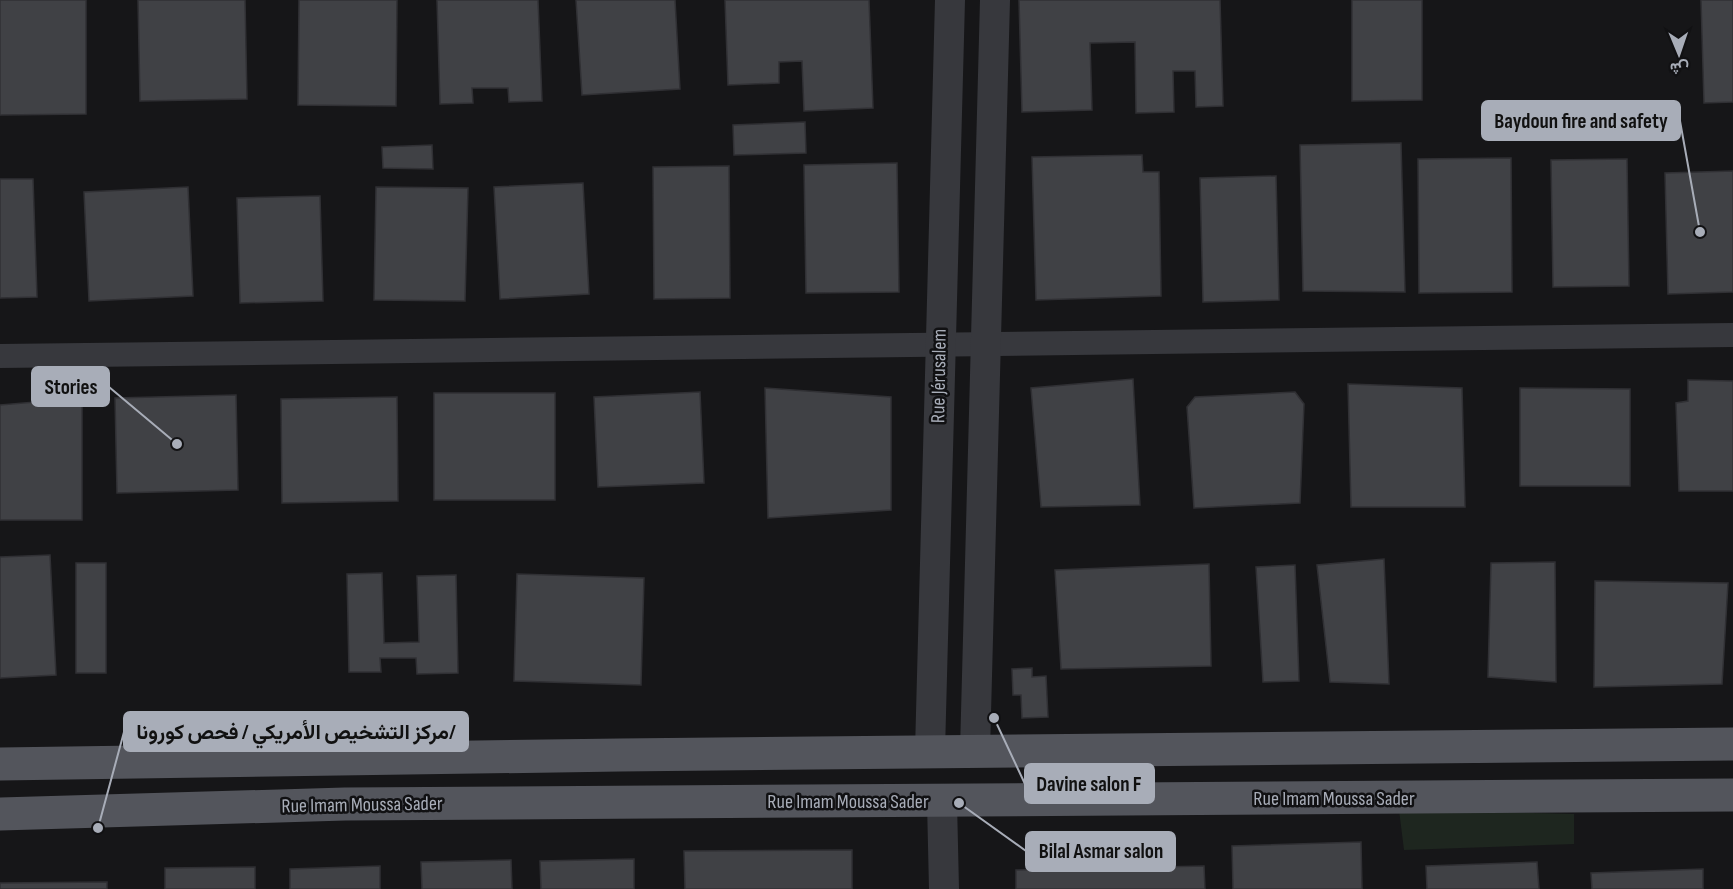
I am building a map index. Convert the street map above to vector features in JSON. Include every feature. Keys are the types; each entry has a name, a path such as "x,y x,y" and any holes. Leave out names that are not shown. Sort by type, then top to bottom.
{"main road":[{"path":"0,764 930,751 1733,744"},
{"name":"Rue Imam Moussa Sader","path":"0,814 345,804 942,802 1733,795"}],"street":[{"name":"Rue Jérusalem","path":"930,751 950,0"},
{"path":"975,751 994,0"},
{"path":"0,356 1733,335"},
{"path":"942,802 944,889"}],"shaded area":[{"path":"1399,810 1574,814 1574,844 1404,850"}],"building":[{"path":"0,0 86,0 86,114 0,115"},
{"path":"138,0 245,0 247,99 140,101"},
{"path":"299,0 397,0 396,106 298,105"},
{"path":"437,0 538,0 542,101 509,102 508,88 472,88 473,103 440,104"},
{"path":"576,0 675,0 680,89 582,95"},
{"path":"725,0 869,0 873,108 804,111 802,61 779,62 779,83 728,85"},
{"path":"1019,0 1220,0 1223,106 1196,107 1195,71 1173,71 1174,112 1136,113 1135,42 1090,43 1092,110 1022,112"},
{"path":"1352,0 1422,0 1422,100 1352,101"},
{"path":"1701,0 1733,0 1733,102 1704,103"},
{"path":"805,122 806,153 734,155 733,125"},
{"path":"1401,143 1405,292 1303,291 1300,145"},
{"path":"432,145 433,169 383,168 382,147"},
{"path":"1142,155 1143,172 1159,172 1161,296 1036,300 1032,157"},
{"path":"1511,158 1512,292 1419,293 1418,159"},
{"path":"1627,159 1629,286 1553,287 1551,160"},
{"path":"897,163 899,292 806,293 804,165"},
{"path":"729,166 730,298 654,299 653,167"},
{"path":"1733,171 1733,292 1668,294 1665,173"},
{"path":"1276,176 1279,300 1203,302 1200,178"},
{"path":"0,179 33,179 37,297 0,298"},
{"path":"583,183 589,294 500,299 494,187"},
{"path":"188,187 193,296 89,301 84,192"},
{"path":"376,187 468,188 465,301 374,300"},
{"path":"320,196 323,301 240,303 237,198"},
{"path":"1133,379 1140,505 1041,507 1031,388"},
{"path":"1688,380 1733,381 1733,491 1679,491 1676,403 1688,401"},
{"path":"1348,384 1462,388 1465,507 1351,507"},
{"path":"765,388 891,397 891,510 768,518"},
{"path":"1520,388 1630,389 1630,486 1520,486"},
{"path":"700,392 704,483 598,487 594,397"},
{"path":"1295,392 1304,404 1300,503 1194,508 1187,407 1195,397"},
{"path":"434,393 555,393 555,500 434,500"},
{"path":"236,395 238,490 117,493 115,398"},
{"path":"397,397 398,501 282,503 281,399"},
{"path":"82,398 82,520 0,520 0,405"},
{"path":"50,555 56,675 0,678 0,557"},
{"path":"1384,559 1389,684 1330,682 1317,565"},
{"path":"1555,562 1556,682 1488,677 1491,563"},
{"path":"76,563 106,563 106,673 76,673"},
{"path":"1209,564 1211,666 1061,669 1055,570"},
{"path":"1295,565 1299,681 1263,682 1256,567"},
{"path":"382,573 384,643 419,642 417,576 456,575 458,673 417,674 416,658 380,658 381,672 349,672 347,574"},
{"path":"517,574 644,578 641,685 514,681"},
{"path":"1595,581 1728,583 1722,684 1594,687"},
{"path":"1032,668 1032,677 1046,676 1048,717 1022,718 1021,695 1013,695 1012,669"},
{"path":"1361,842 1362,889 1233,889 1232,846"},
{"path":"852,850 852,889 685,889 684,851"},
{"path":"634,859 634,889 541,889 540,861"},
{"path":"511,860 512,889 422,889 421,862"},
{"path":"1537,862 1539,889 1427,889 1426,866"},
{"path":"380,866 380,889 290,889 290,869"},
{"path":"1204,866 1205,889 1016,889 1016,870"},
{"path":"255,867 255,889 165,889 165,868"},
{"path":"1703,869 1703,889 1592,889 1591,873"},
{"path":"107,882 107,889 0,889 0,883"}],"place":[{"name":"Baydoun fire and safety","path":"1700,232"},
{"name":"Stories","path":"177,444"},
{"name":"Davine salon F","path":"994,718"},
{"name":"Bilal Asmar salon","path":"959,803"},
{"name":"مركز التشخيص الأمريكي / فحص كورونا/","path":"98,828"}]}
